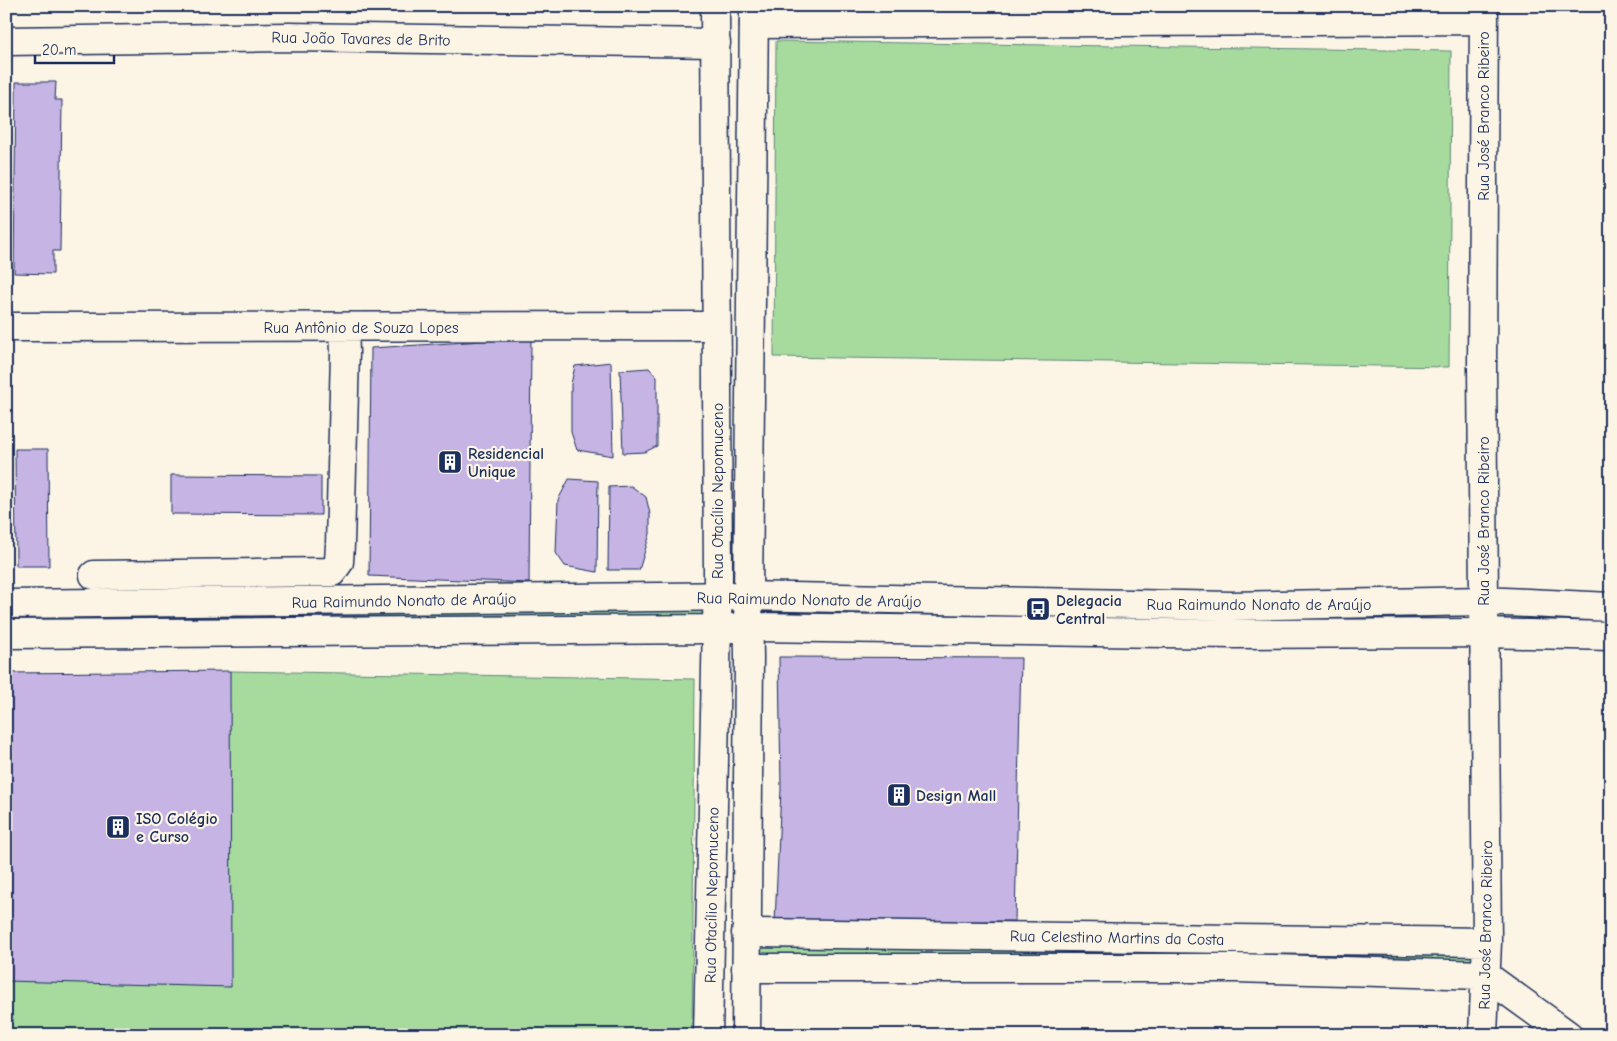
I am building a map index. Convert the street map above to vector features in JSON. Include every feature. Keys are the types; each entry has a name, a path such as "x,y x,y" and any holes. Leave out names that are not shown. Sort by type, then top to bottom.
{"street":[{"name":"Rua Otacílio Nepomuceno","path":"708,1035 718,520 715,6"},
{"path":"754,15 1484,13"},
{"name":"Rua José Branco Ribeiro","path":"1483,1035 1487,942 1482,368 1484,13"},
{"name":"Rua Otacílio Nepomuceno","path":"746,1035 754,15"},
{"name":"Rua João Tavares de Brito","path":"6,41 289,37 716,43"},
{"name":"Rua Antônio de Souza Lopes","path":"6,327 344,340 716,326"},
{"path":"94,575 332,572 339,562 344,340"},
{"name":"Rua Raimundo Nonato de Araújo","path":"6,604 748,596 1231,606 1484,601 1611,607"},
{"name":"Rua Raimundo Nonato de Araújo","path":"6,634 717,629 749,627 1233,634 1484,633 1611,636"},
{"name":"Rua Celestino Martins da Costa","path":"746,933 1487,942"},
{"path":"1233,939 1236,968"},
{"name":"Rua Celestino Martins da Costa","path":"746,968 1236,968 1485,975"},
{"path":"1485,975 1568,1035"}],"green space":[{"path":"776,41 1451,51 1449,367 774,357"},
{"path":"710,610 707,625 6,630 6,611"},
{"path":"230,671 695,679 692,1035 6,1035 6,981"},
{"path":"753,939 1227,944 1229,962 754,962"},
{"path":"1241,945 1478,949 1477,965 1243,961"}],"building":[{"path":"16,82 56,82 55,100 62,100 60,251 53,251 53,274 14,273"},
{"name":"Residencial Unique","path":"531,338 529,583 369,576 371,348"},
{"path":"611,362 613,456 577,450 571,432 571,384 575,366"},
{"path":"649,368 657,377 657,446 645,452 623,453 620,370"},
{"path":"15,449 48,449 49,566 16,566"},
{"path":"171,475 321,476 321,515 171,514"},
{"path":"569,479 598,481 597,572 565,566 556,553 558,500"},
{"path":"631,486 646,497 650,514 650,534 639,570 608,570 609,487"},
{"name":"Design Mall","path":"779,657 1021,658 1015,921 775,922 781,789"},
{"name":"ISO Colégio e Curso","path":"230,671 231,987 6,981 6,673"}],"place":[{"name":"Residencial Unique","path":"450,462"},
{"name":"Delegacia Central","path":"1038,609"},
{"name":"Design Mall","path":"899,795"},
{"name":"ISO Colégio e Curso","path":"118,827"}]}
